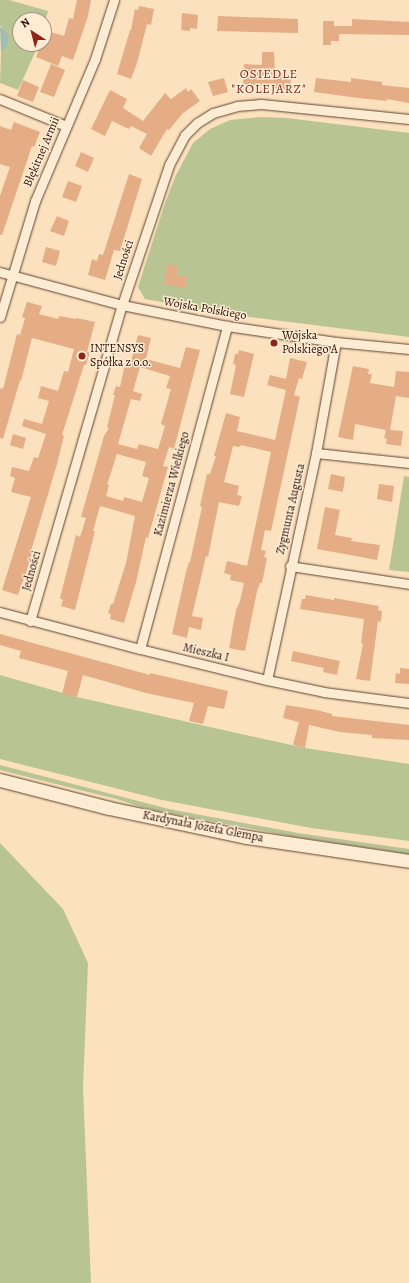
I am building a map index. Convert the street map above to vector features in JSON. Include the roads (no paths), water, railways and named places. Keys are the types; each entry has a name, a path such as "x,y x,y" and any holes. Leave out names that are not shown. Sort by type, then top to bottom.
{"main road":[{"name":"Kardynała Józefa Glempa","path":"0,780 109,808 247,837 409,861"}],"street":[{"name":"Błękitnej Armii","path":"0,317 35,201 95,59 114,0"},
{"path":"0,99 66,126"},
{"name":"Jedności","path":"30,621 122,305 169,165 185,135 197,123 213,113 237,106 261,104 409,120"},
{"name":"Wojska Polskiego","path":"0,272 122,305 227,326 336,342 409,349"},
{"name":"Kazimierza Wielkiego","path":"140,649 227,326"},
{"name":"Zygmunta Augusta","path":"267,680 290,566 316,453 336,342"},
{"path":"316,453 409,463"},
{"path":"290,566 409,584"},
{"name":"Mieszka I","path":"0,612 30,621 267,680 324,692 409,703"}],"water":[{"path":"0,26 9,36 7,46 1,52"}],"place":[{"name":"Wojska Polskiego A","path":"274,343"},
{"name":"INTENSYS Spółka z o.o.","path":"82,356"}],"district":[{"name":"OSIEDLE \"KOLEJARZ\"","path":"269,82"}]}
